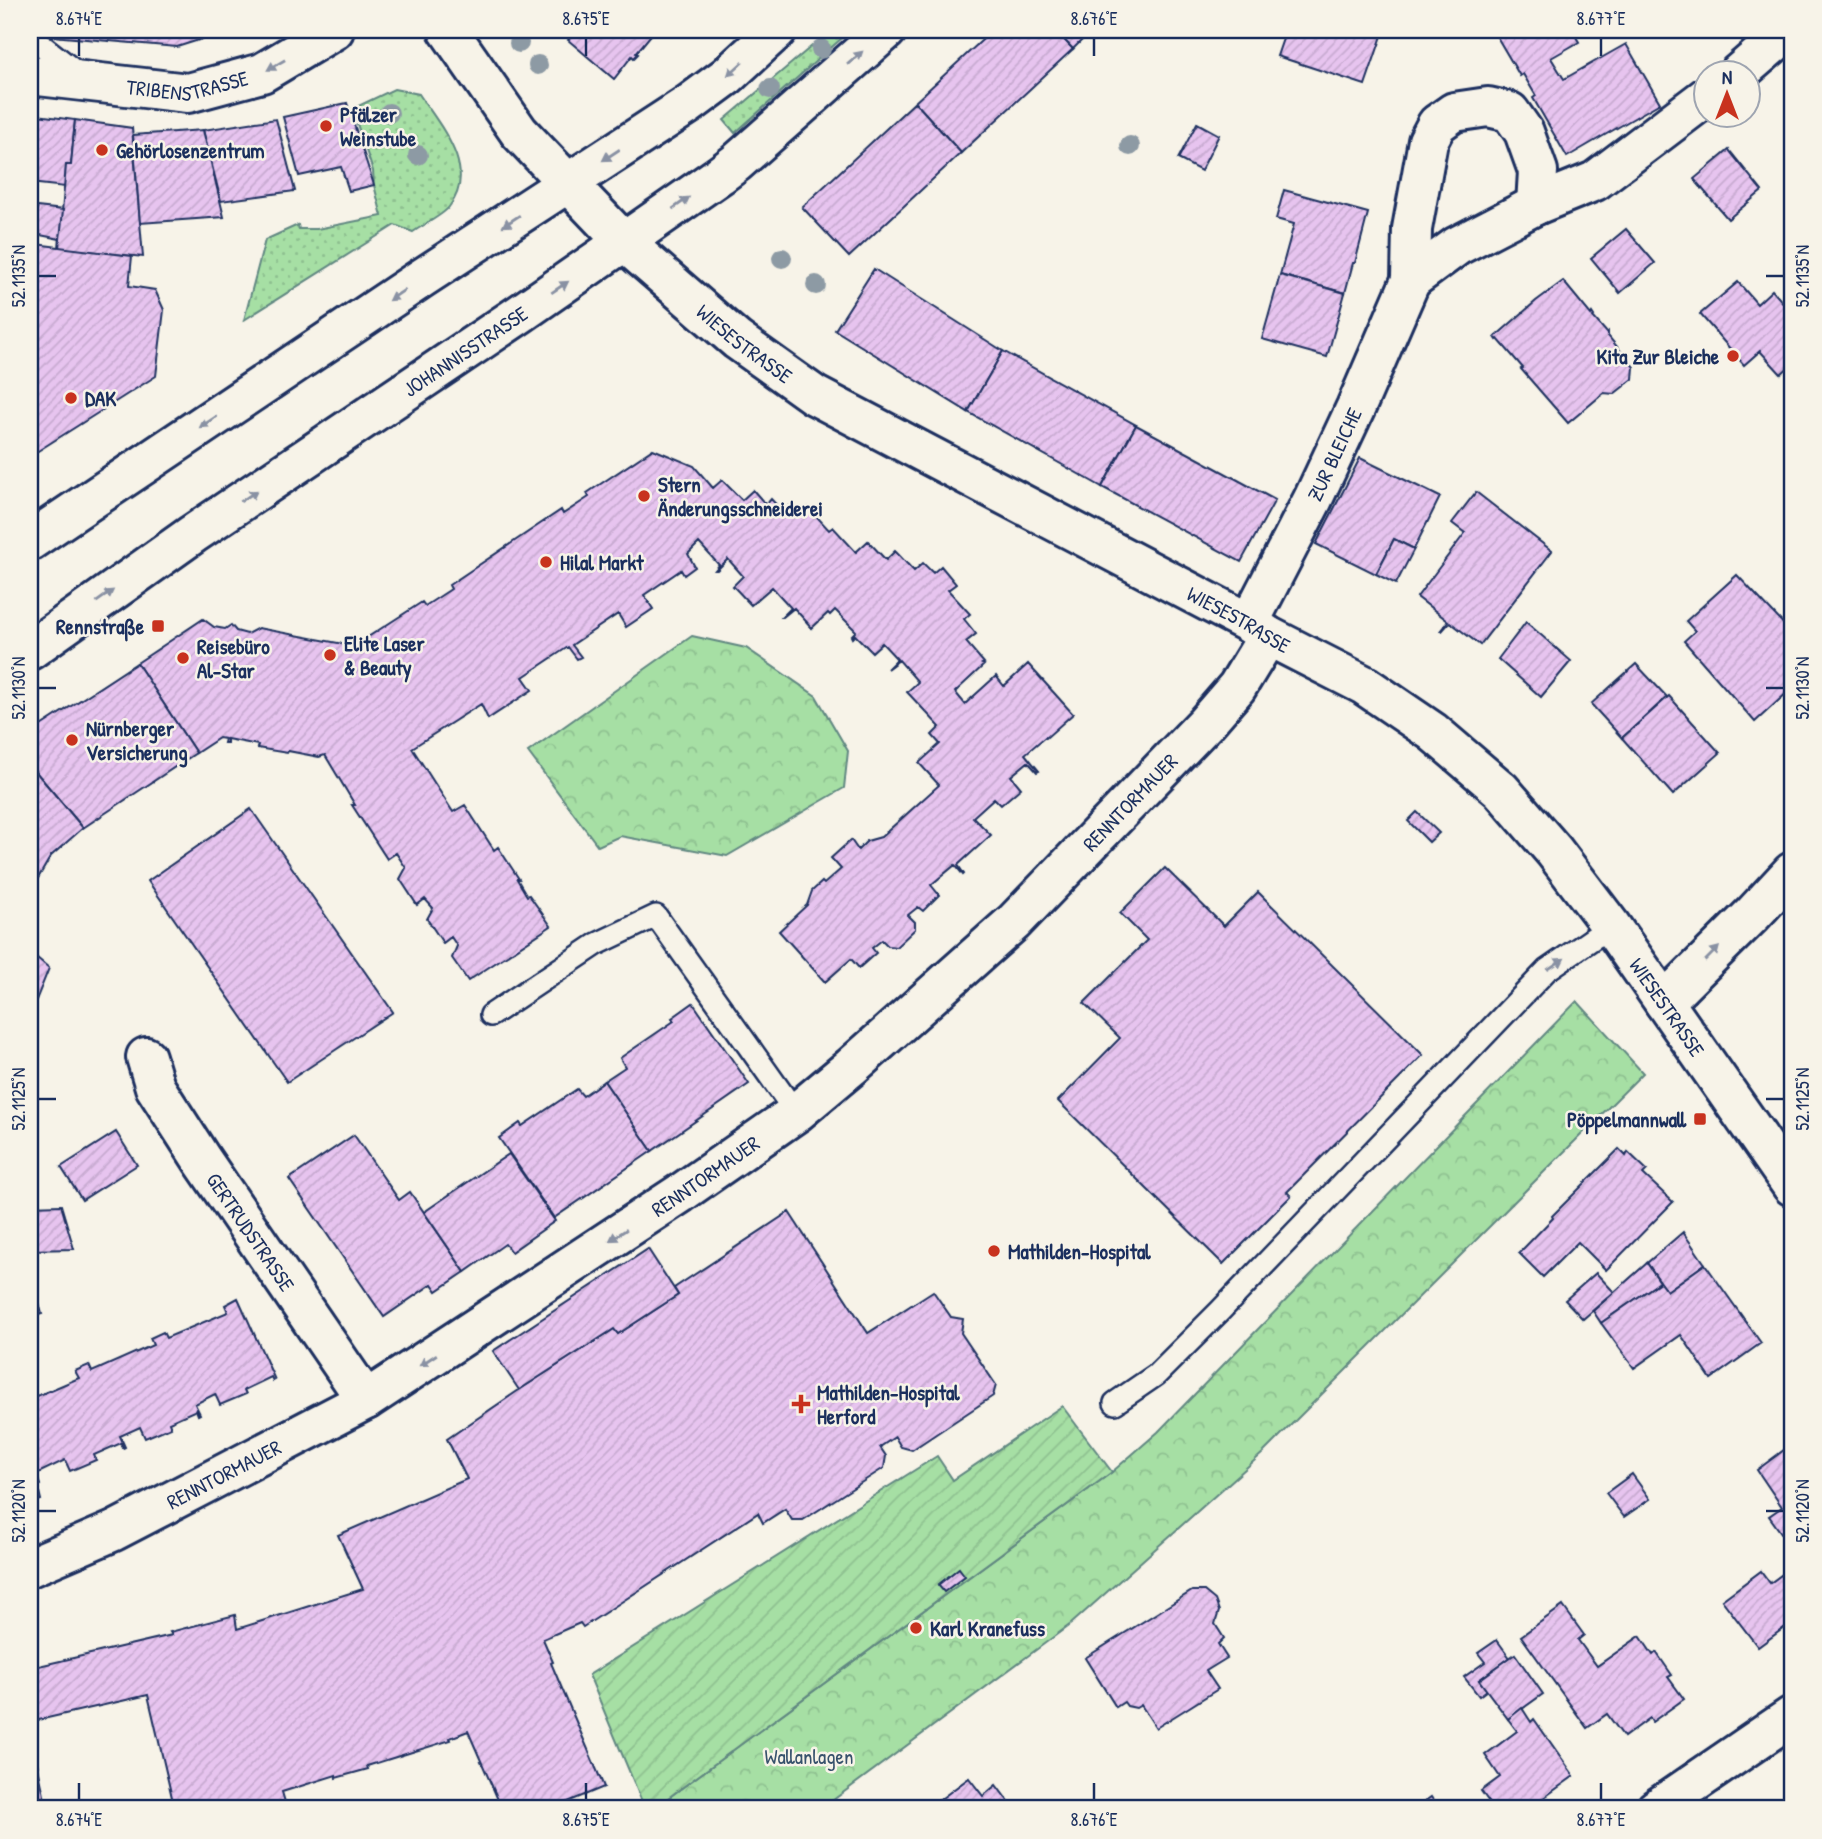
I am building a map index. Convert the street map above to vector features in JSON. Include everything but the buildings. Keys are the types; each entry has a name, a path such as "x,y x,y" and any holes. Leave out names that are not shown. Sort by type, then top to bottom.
{"street":[{"name":"TRIBENSTRASSE","path":"30,75 188,93 262,73 334,30"},
{"path":"448,30 519,132 568,184"},
{"path":"30,541 422,278 689,104 719,82 778,30"},
{"name":"JOHANNISSTRASSE","path":"30,650 193,534 625,243 736,163 887,30"},
{"path":"1754,60 1788,30"},
{"name":"ZUR BLEICHE","path":"1258,629 1411,280 1412,229 1428,141 1437,124 1454,112 1488,107 1510,112 1524,132 1538,171 1536,205"},
{"path":"1411,280 1457,246 1536,205 1595,181 1692,108"},
{"name":"WIESESTRASSE","path":"568,184 625,243 737,340 814,395 1364,685 1433,732 1502,790 1554,852 1611,926 1792,1185"},
{"path":"30,523 67,515"},
{"name":"RENNTORMAUER","path":"30,1567 114,1531 366,1400 670,1201 796,1114 1014,922 1205,724 1237,687 1258,629"},
{"path":"1664,1002 1792,872"},
{"name":"GERTRUDSTRASSE","path":"146,1057 155,1087 366,1400"},
{"path":"1656,1809 1792,1716"}],"lane":[{"path":"30,36 88,82"},
{"path":"491,1015 597,944 656,916 796,1114"},
{"path":"1115,1403 1156,1375 1220,1311 1547,970 1611,926"}],"green space":[{"path":"831,30 851,30 735,133 724,120"},
{"path":"394,89 419,94 453,148 460,178 457,193 449,207 413,232 395,225 244,320 265,240 298,225 299,229 317,229 382,216 373,171 352,109"},
{"path":"692,636 746,648 816,696 848,751 844,788 727,856 620,836 598,846 528,752"},
{"name":"Wallanlagen","path":"1577,1001 1643,1073 1264,1452 1071,1624 821,1809 653,1809 1112,1472 1158,1432"},
{"path":"1062,1406 1112,1472 653,1809 645,1809 589,1675 937,1456 953,1480"}],"place":[{"name":"Pfälzer Weinstube","path":"326,126"},
{"name":"Gehörlosenzentrum","path":"102,150"},
{"name":"Kita Zur Bleiche","path":"1733,356"},
{"name":"DAK","path":"71,398"},
{"name":"Stern Änderungsschneiderei","path":"644,496"},
{"name":"Hilal Markt","path":"546,562"},
{"name":"Rennstraße","path":"158,626"},
{"name":"Elite Laser & Beauty","path":"330,655"},
{"name":"Reisebüro Al-Star","path":"183,658"},
{"name":"Nürnberger Versicherung","path":"72,740"},
{"name":"Pöppelmannwall","path":"1700,1119"},
{"name":"Mathilden-Hospital","path":"994,1251"},
{"name":"Mathilden-Hospital Herford","path":"801,1404"},
{"name":"Karl Kranefuss","path":"916,1628"}]}
